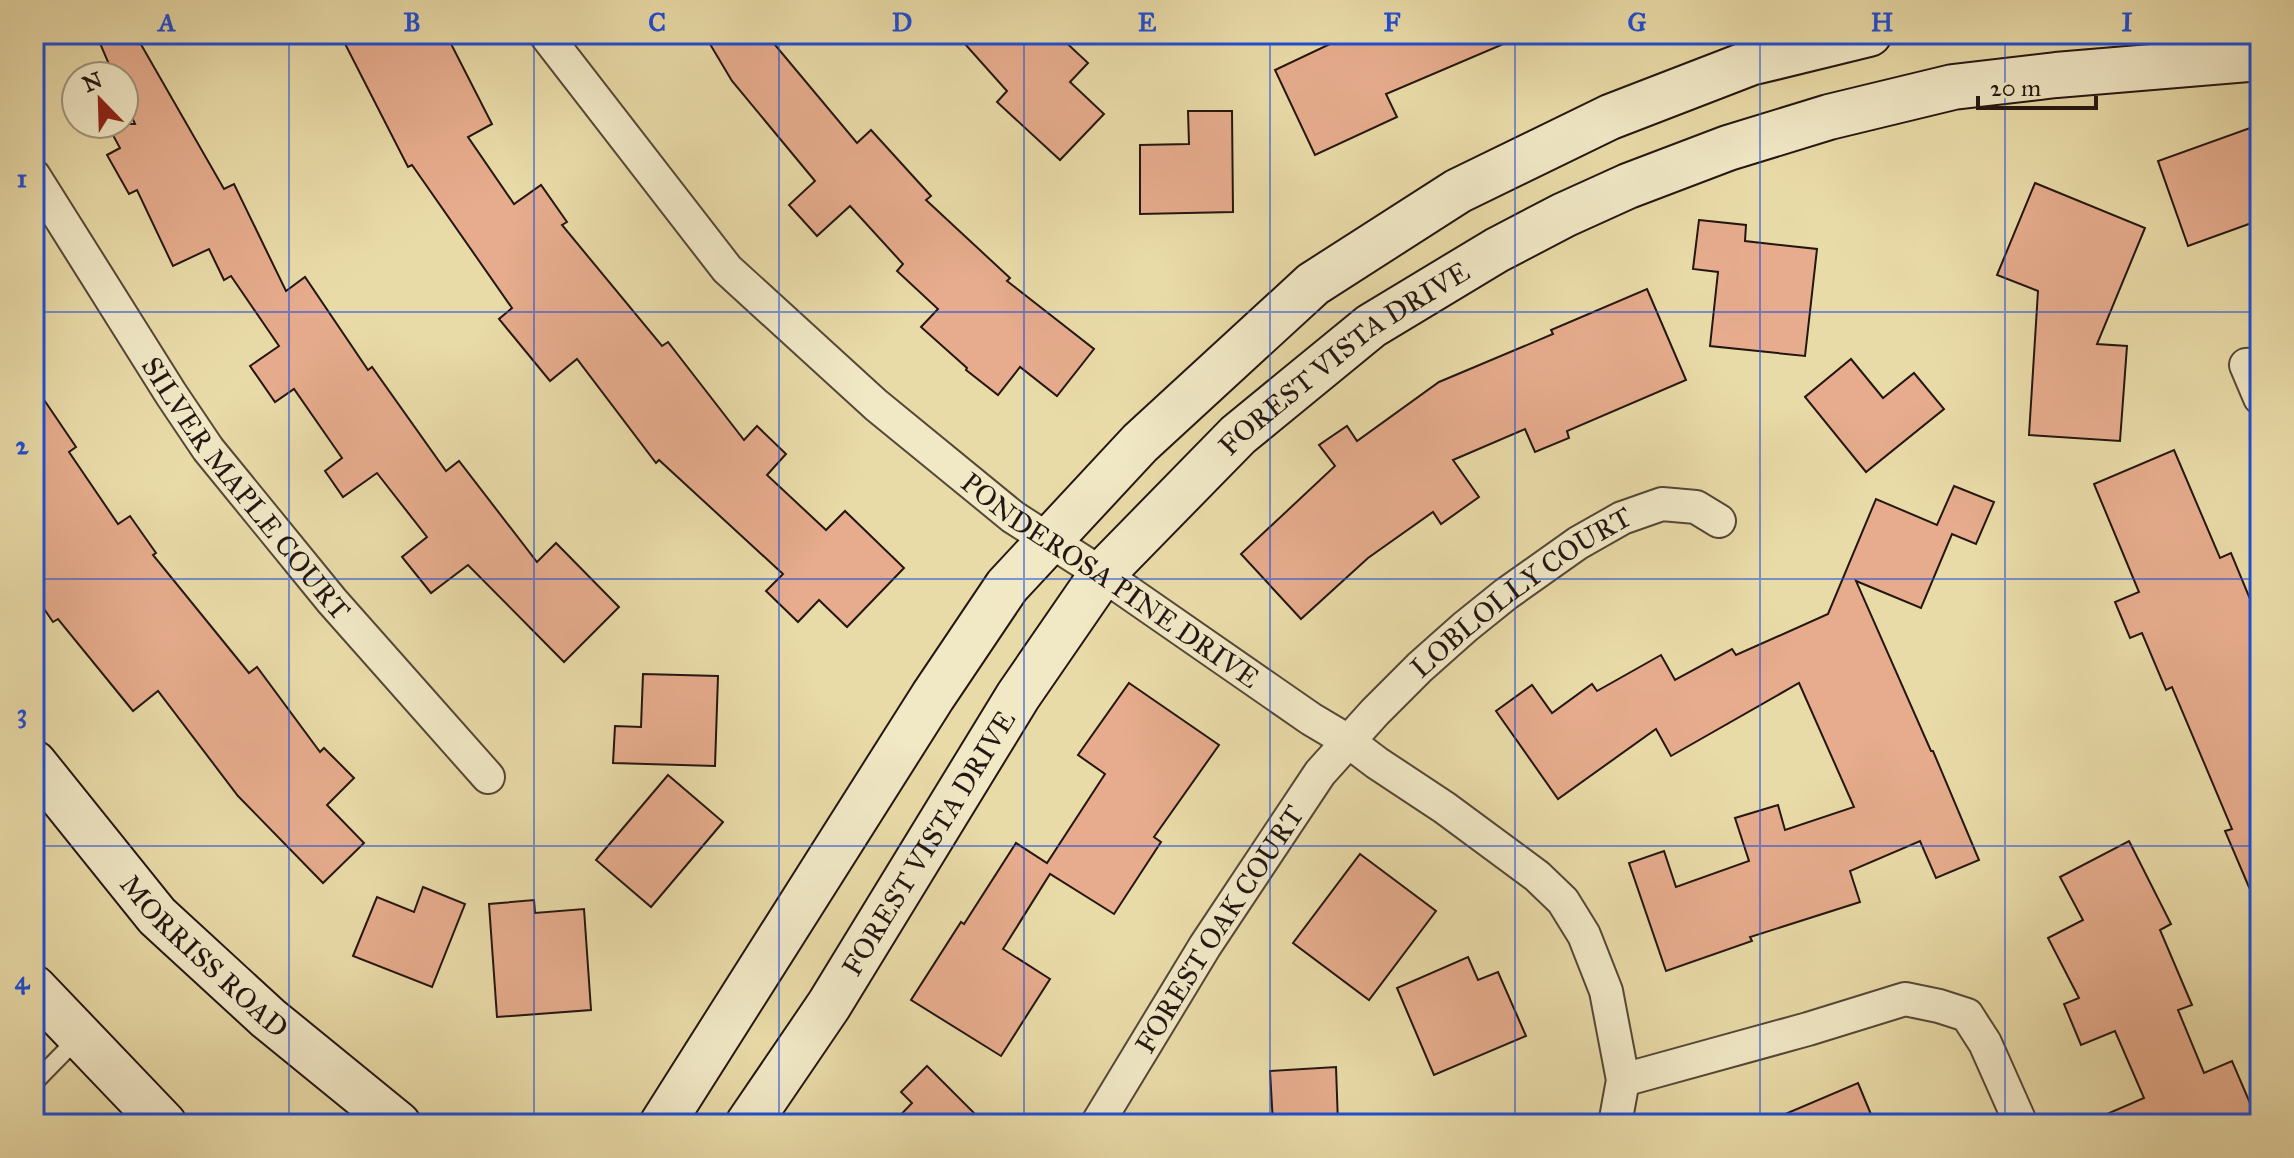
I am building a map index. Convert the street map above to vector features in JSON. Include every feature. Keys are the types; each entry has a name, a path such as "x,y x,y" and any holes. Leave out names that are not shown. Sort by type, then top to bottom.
{"main road":[{"path":"662,1124 933,696 1007,586 1140,443 1313,284 1458,191 1610,117 1750,63 1869,34"},
{"name":"FOREST VISTA DRIVE","path":"748,1124 829,1005 1018,696 1102,574 1238,435 1371,326 1497,250 1564,215 1728,148 1829,117 1953,87 2260,58"},
{"name":"MORRISS ROAD","path":"34,763 157,916 268,1018 398,1124"},
{"path":"34,988 164,1124"}],"street":[{"name":"PONDEROSA PINE DRIVE","path":"545,34 727,269 876,405 1013,517 1102,574 1456,816 1537,876 1563,901 1584,935 1606,991 1623,1080 1615,1124"},
{"name":"SILVER MAPLE COURT","path":"34,176 208,449 332,601 488,777"},
{"path":"2260,364 2246,365 2260,398"},
{"name":"LOBLOLLY COURT","path":"1348,741 1465,627 1578,543 1622,518 1662,504 1696,507 1719,521"},
{"name":"FOREST OAK COURT","path":"1097,1124 1205,946 1320,773 1348,741"},
{"path":"1623,1080 1905,999 1967,1015 1985,1043 2021,1124"}],"lane":[{"path":"34,1083 80,1036"}],"building":[{"path":"96,34 135,34 224,189 234,184 286,291 305,277 368,370 372,367 446,471 459,461 537,562 556,543 619,607 564,662 468,565 431,593 402,557 427,537 377,473 343,497 325,471 342,458 294,389 275,402 250,366 279,346 231,276 224,280 209,249 173,266 137,190 129,194 107,155 120,148 116,140 140,140 140,60 107,60"},
{"path":"340,34 446,34 492,124 468,137 514,204 541,185 567,222 562,225 662,346 668,342 744,440 757,426 786,454 767,475 826,530 845,511 904,568 847,627 819,600 798,622 766,591 783,574 659,460 656,463 577,359 550,381 499,319 512,308 412,165 408,167"},
{"path":"704,34 766,34 857,143 871,130 931,196 926,200 1010,278 1007,281 1094,349 1057,396 1020,367 998,395 966,370 921,327 938,309 897,271 903,264 850,206 817,236 789,205 815,181 732,81"},
{"path":"956,34 1057,34 1088,63 1070,82 1104,114 1060,160 997,102 1007,91"},
{"path":"1351,34 1527,34 1386,94 1397,117 1315,155 1275,70"},
{"path":"1188,111 1232,111 1233,212 1140,214 1140,145 1189,144"},
{"path":"2250,128 2260,156 2260,220 2188,246 2158,161"},
{"path":"2035,183 2145,228 2097,344 2127,346 2120,441 2029,435 2038,291 1997,275"},
{"path":"1699,220 1746,225 1745,241 1817,249 1805,356 1710,346 1718,272 1693,269"},
{"path":"1647,289 1686,380 1567,431 1569,438 1535,452 1525,429 1453,460 1479,497 1441,524 1433,512 1368,558 1301,619 1241,554 1335,466 1319,445 1347,426 1357,441 1439,382 1553,334 1551,330"},
{"path":"1851,359 1883,398 1914,373 1944,409 1866,472 1805,397"},
{"path":"34,385 76,447 69,452 118,524 130,516 156,553 153,555 249,673 257,667 320,752 324,748 354,778 327,805 364,843 323,883 238,796 158,691 133,711 58,619 53,622 34,594"},
{"path":"2174,450 2220,558 2231,553 2260,623 2260,913 2225,831 2232,829 2172,687 2166,690 2142,633 2130,638 2115,602 2139,592 2094,484"},
{"path":"1954,486 1994,502 1976,544 1952,534 1921,608 1856,581 1979,860 1936,878 1920,841 1850,871 1860,902 1750,937 1752,941 1666,971 1629,863 1664,851 1676,887 1749,861 1735,818 1778,805 1785,830 1854,807 1799,683 1671,756 1656,729 1558,799 1496,711 1532,685 1552,713 1592,684 1597,691 1661,655 1675,680 1732,649 1736,655 1828,614 1876,499 1937,525"},
{"path":"643,674 718,676 715,766 613,763 615,726 641,727"},
{"path":"1129,683 1219,745 1154,837 1161,842 1114,914 1050,874 1003,949 1050,979 1001,1056 911,1000 1016,843 1047,863 1105,774 1078,755"},
{"path":"668,775 723,822 651,907 596,860"},
{"path":"2129,841 2171,924 2160,930 2192,1005 2178,1010 2204,1073 2232,1061 2259,1124 2084,1124 2144,1098 2115,1031 2081,1045 2064,1004 2079,998 2048,938 2083,920 2060,877"},
{"path":"1360,854 1436,911 1369,1000 1293,943"},
{"path":"423,887 465,904 432,987 353,956 377,897 414,912"},
{"path":"534,900 535,913 584,909 591,1010 497,1017 489,904"},
{"path":"1468,957 1478,980 1498,972 1526,1036 1434,1075 1397,988"},
{"path":"927,1066 985,1124 892,1124 912,1103 901,1092"},
{"path":"1336,1067 1338,1124 1273,1124 1270,1071"},
{"path":"1858,1083 1875,1124 1762,1124"}]}
